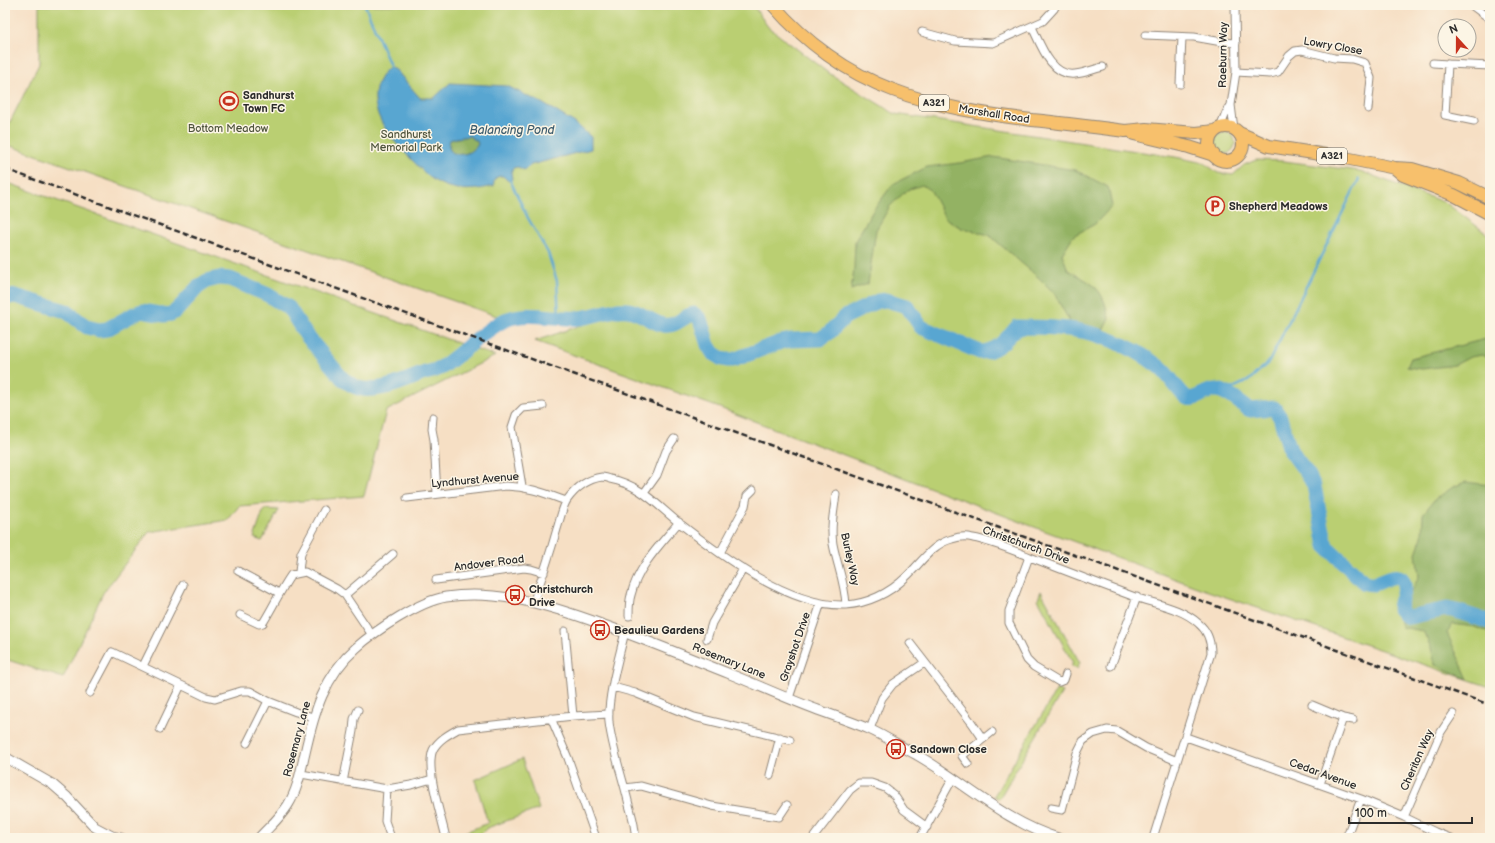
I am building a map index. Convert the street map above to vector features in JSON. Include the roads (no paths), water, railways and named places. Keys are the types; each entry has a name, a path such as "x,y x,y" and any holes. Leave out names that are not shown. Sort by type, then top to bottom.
{"main road":[{"name":"Marshall Road","path":"773,5 789,23 830,57 857,74 892,90 925,101 973,112 1125,131 1146,130 1196,133 1217,129"},
{"name":"A321","path":"1217,129 1228,127 1269,146 1345,158 1395,168 1412,169 1459,183 1489,198"},
{"path":"1214,155 1210,149 1209,142 1217,129"},
{"name":"Marshall Road","path":"1125,131 1147,138 1189,147 1214,155"},
{"path":"1237,131 1242,143 1239,154"},
{"name":"A321","path":"1214,155 1219,159 1226,160 1232,159 1251,149 1269,146"},
{"name":"A321","path":"1395,168 1403,175 1454,195 1490,214"}],"street":[{"path":"922,32 955,41 993,43 1043,21 1056,5"},
{"name":"Raeburn Way","path":"1217,129 1231,105 1235,87 1235,5"},
{"path":"1471,5 1490,19"},
{"path":"1032,27 1048,60 1061,71 1074,74 1103,67"},
{"path":"1144,35 1194,37 1236,43"},
{"path":"1180,84 1182,37"},
{"name":"Lowry Close","path":"1236,72 1265,74 1278,72 1295,51 1302,50 1334,58 1352,59 1366,63 1371,78 1368,109"},
{"path":"1433,63 1490,66"},
{"path":"1448,64 1445,115 1474,121"},
{"name":"Raeburn Way","path":"1231,105 1237,131"},
{"path":"522,486 512,427 516,415 523,408 543,406"},
{"path":"433,417 432,429 437,494"},
{"path":"644,493 657,475 666,451 674,439"},
{"name":"Christchurch Drive","path":"534,603 566,501 581,485 602,477 624,481 644,493 679,522 744,569 784,590 821,603 846,605 866,602 888,591 905,578 932,549 940,544 951,539 972,537 1137,598 1175,610 1192,618 1204,628 1211,646 1211,653 1186,737 1153,838"},
{"name":"Lyndhurst Avenue","path":"407,498 506,486 522,486 566,501"},
{"path":"720,553 745,506 747,496 753,490"},
{"name":"Burley Way","path":"836,494 832,525 833,544 846,592 846,605"},
{"path":"299,572 301,553 324,510"},
{"path":"629,616 631,595 639,574 648,560 679,522"},
{"path":"345,595 393,554"},
{"path":"1029,557 1009,611 1009,623 1027,660 1034,667 1059,682 1064,680 1066,674"},
{"name":"Andover Road","path":"436,580 524,568 544,572"},
{"path":"708,639 712,622 744,569"},
{"path":"238,571 279,592"},
{"path":"240,615 259,624 262,623 276,601 279,592 291,575 299,572 305,572 337,589 345,595 372,635"},
{"path":"143,666 183,585"},
{"name":"Rosemary Lane","path":"259,838 275,822 289,804 301,774 313,717 330,677 342,661 356,647 372,635 422,604 444,597 466,595 496,597 534,603 564,611 625,632 870,730 934,765 1013,818 1045,836 1058,838"},
{"path":"1111,666 1137,598"},
{"name":"Grayshot Drive","path":"789,698 821,603"},
{"path":"565,631 573,716"},
{"path":"625,632 608,714 634,825 635,838"},
{"path":"910,643 983,739"},
{"path":"90,693 112,652 206,697 215,699 241,691 250,691 268,701 313,717"},
{"path":"870,730 882,698 893,684 924,663"},
{"path":"160,730 181,685"},
{"path":"613,687 635,693 694,717 790,740"},
{"path":"247,743 268,701"},
{"path":"1312,705 1343,718 1353,720"},
{"path":"343,782 354,719 358,710"},
{"path":"446,838 432,779 431,764 433,750 445,736 458,729 551,718 608,714"},
{"name":"Cheriton Way","path":"1404,817 1441,732 1453,714"},
{"path":"551,718 568,758 596,838"},
{"path":"1320,784 1343,718"},
{"path":"1052,808 1062,810 1077,753 1084,741 1093,734 1107,730 1117,731 1146,748 1177,761"},
{"path":"968,764 962,756 992,732"},
{"path":"770,775 780,737"},
{"name":"Cedar Avenue","path":"1186,737 1361,799 1450,838"},
{"path":"5,757 52,784 67,797 95,828 112,836 121,838"},
{"path":"301,774 387,788 411,785 432,779"},
{"path":"920,838 953,778"},
{"path":"813,838 850,790 859,784 871,783 885,788 894,795 904,810 926,827"},
{"path":"625,788 641,786 712,806 779,817 787,805"},
{"path":"387,788 385,821 391,838"},
{"path":"1346,838 1361,799"}],"water":[{"name":"Balancing Pond","path":"390,66 397,71 420,98 434,98 450,83 507,86 542,103 575,123 591,137 591,149 531,165 524,170 518,167 513,168 511,172 512,179 508,181 503,176 498,177 495,180 494,186 468,190 455,189 443,185 426,174 404,152 381,122 375,99 376,87 382,75","holes":["469,136 477,141 478,144 475,149 465,154 454,153 451,151 449,146 450,140 456,138"]}],"waterway":[{"path":"365,5 390,66"},
{"path":"509,178 528,218 548,253 557,281 559,317"},
{"path":"1224,392 1248,381 1269,362 1359,179"},
{"path":"5,298 15,296 66,311 87,327 99,330 107,329 142,311 164,315 171,314 177,310 198,287 207,281 219,278 230,279 268,295 289,308 306,335 342,378 357,388 363,389 386,387 440,368 488,330 505,320 523,316 580,318 610,311 628,310 638,313 660,324 669,325 677,323 687,316 694,314 700,319 708,345 713,353 722,359 727,360 733,360 781,342 791,340 820,339 829,333 845,317 878,301 886,300 907,306 921,327 980,352 991,350 1001,344 1017,327 1083,331 1123,345 1147,358 1158,366 1187,398 1195,398 1209,391 1217,390 1230,395 1250,410 1274,408 1280,417 1290,450 1309,476 1314,486 1326,546 1365,583 1374,584 1395,576 1402,579 1404,587 1399,609 1404,615 1409,617 1447,609 1490,622"}],"railway":[{"path":"5,169 1490,705"}],"place":[{"name":"Sandhurst Town FC","path":"229,101"},
{"name":"Shepherd Meadows","path":"1215,206"},
{"name":"Christchurch Drive","path":"515,595"},
{"name":"Beaulieu Gardens","path":"600,630"},
{"name":"Sandown Close","path":"896,749"}],"park label":[{"name":"Bottom Meadow","path":"228,128"},
{"name":"Sandhurst Memorial Park","path":"406,140"}]}
